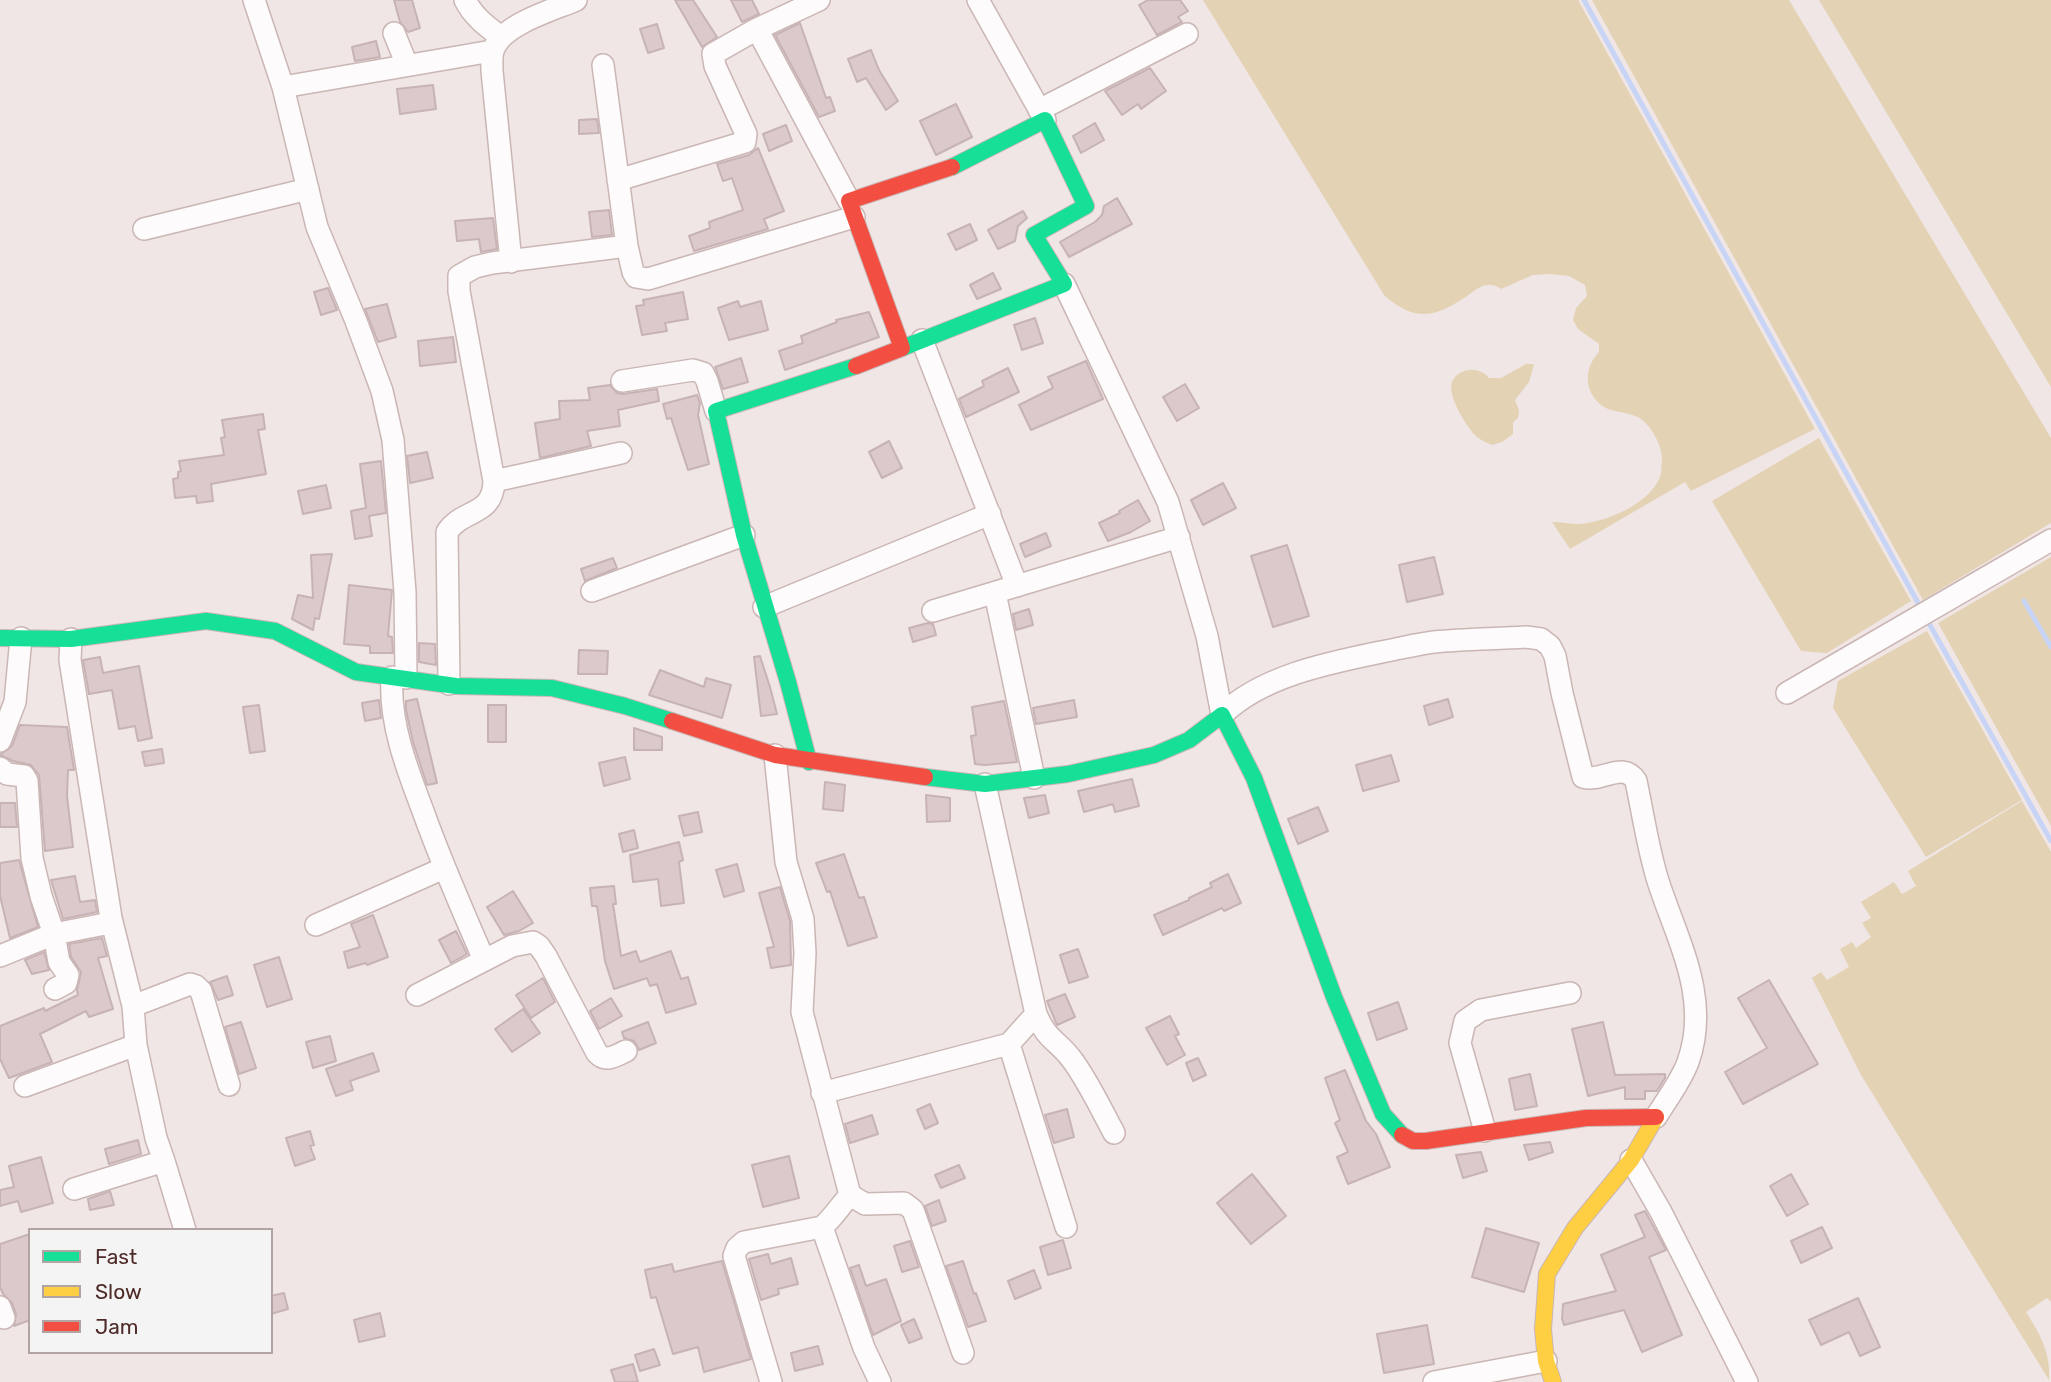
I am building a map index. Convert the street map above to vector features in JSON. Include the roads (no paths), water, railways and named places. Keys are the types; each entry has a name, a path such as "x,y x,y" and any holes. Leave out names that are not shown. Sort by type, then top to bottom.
{"street":[{"path":"254,0 283,87 317,227 382,391 393,439 405,592 399,678 391,697 405,765 444,868 484,960"},
{"path":"465,0 496,44 492,71 511,262"},
{"path":"283,87 407,65 496,44 522,24 576,0"},
{"path":"618,180 745,142 746,134 712,56 716,51 757,29 819,0"},
{"path":"978,0 1042,115 1086,206 1034,235 1064,284 1168,502 1207,636 1222,715 1254,778 1334,997 1383,1114 1401,1135 1413,1141 1586,1118 1656,1117"},
{"path":"757,29 852,209 990,514 1017,586"},
{"path":"394,33 407,65"},
{"path":"603,65 627,246 636,277 649,279 852,209 945,171 1187,34"},
{"path":"144,229 308,189"},
{"path":"449,684 447,532 452,524 489,503 494,493 457,281 463,272 492,263 627,246"},
{"path":"716,411 843,371 1064,284"},
{"path":"622,381 694,370 703,373 707,381 744,535 788,682 808,762"},
{"path":"494,481 621,453"},
{"path":"764,607 990,514"},
{"path":"592,591 744,535"},
{"path":"933,611 1179,537"},
{"path":"1787,693 2051,540"},
{"path":"995,593 1034,778"},
{"path":"0,741 15,702 11,638 71,639 206,621 275,631 356,672 449,684 552,688 625,706 775,755 808,762 985,784 1068,774 1154,755 1189,740 1233,704 1276,680 1349,659 1433,642 1526,637 1541,639 1550,646 1555,656 1583,777 1589,779 1612,772 1628,774 1636,782 1658,880 1687,962 1696,1000 1695,1031 1689,1061 1631,1160 1575,1228 1547,1274 1543,1302 1546,1360 1553,1382"},
{"path":"71,639 70,660 111,918 133,1006 136,1045 158,1145 184,1228"},
{"path":"775,755 786,862 803,919 805,953 802,1012 850,1195 865,1204 904,1203 913,1210 963,1353"},
{"path":"0,768 8,774 24,776 27,781 32,858 60,962 68,975 66,983 55,989"},
{"path":"985,784 1036,1014 1042,1029 1078,1068 1114,1133"},
{"path":"316,925 444,868"},
{"path":"0,956 54,934 105,923 111,918"},
{"path":"417,995 512,946 533,942 539,946 597,1053 605,1059 626,1051"},
{"path":"133,1006 190,984 196,986 201,991 229,1085"},
{"path":"1485,1131 1460,1043 1465,1021 1481,1010 1570,993"},
{"path":"822,1093 1009,1044 1036,1014"},
{"path":"1009,1044 1066,1227"},
{"path":"25,1086 136,1045"},
{"path":"1631,1160 1661,1212 1747,1382"},
{"path":"74,1189 164,1161"},
{"path":"771,1382 734,1256 737,1248 744,1242 822,1227 831,1220 850,1195"},
{"path":"822,1227 864,1348 880,1382"},
{"path":"1434,1382 1546,1360"}],"waterway":[{"path":"1584,0 1922,610"},
{"path":"2024,601 2051,647"},
{"path":"1926,618 2051,841"}]}
